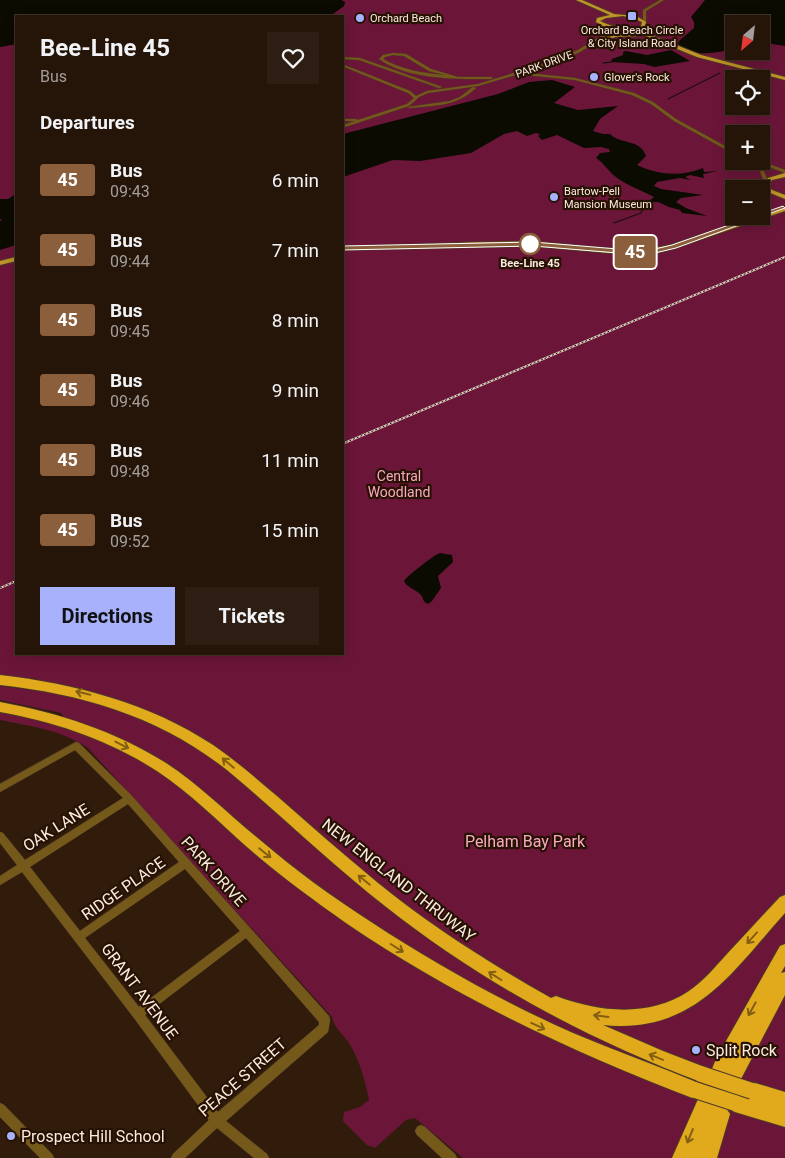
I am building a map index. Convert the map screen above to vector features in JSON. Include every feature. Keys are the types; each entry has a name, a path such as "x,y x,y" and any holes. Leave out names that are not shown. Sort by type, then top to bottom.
{"highway":[{"name":"NEW ENGLAND THRUWAY","path":"0,680 57,688 95,696 132,708 184,733 224,760 344,863 407,914 471,960 524,994 588,1028 640,1051 735,1104 778,1116 785,1126"},
{"name":"NEW ENGLAND THRUWAY","path":"0,707 40,714 78,725 146,757 187,785 306,885 364,927 427,967 499,1007 563,1038 630,1066 698,1082 752,1091 785,1101"},
{"path":"524,994 570,1010 603,1017 634,1017 668,1010 704,990 785,902"},
{"path":"681,1158 720,1069 785,951"},
{"path":"696,1158 727,1086 785,979"},
{"path":"708,1158 727,1086"}],"main road":[{"path":"578,0 597,9 642,21"},
{"path":"597,9 602,14 598,22 603,25 646,35 699,56 785,79"},
{"path":"600,19 609,16 624,16"},
{"path":"625,29 642,21"},
{"path":"642,21 642,30 646,35"},
{"path":"598,40 622,36 656,40"},
{"path":"769,180 785,174"},
{"path":"770,190 785,199"},
{"path":"344,248 533,244 618,251 655,251 673,247 784,209"},
{"path":"0,263 15,259"}],"street":[{"path":"642,21 644,11 662,0"},
{"path":"603,25 606,33"},
{"name":"PARK DRIVE","path":"344,126 412,104 416,98 427,92 444,88 478,86 554,62 579,51 606,33 625,29"},
{"path":"384,61 381,58 386,54 408,56 430,70 458,78"},
{"path":"384,61 402,61 408,56"},
{"path":"344,58 359,59 444,88"},
{"path":"384,61 415,71 458,78 508,77"},
{"path":"534,74 550,70 554,62"},
{"path":"344,66 409,92 416,98"},
{"path":"542,66 559,74 614,87 644,97 725,143"},
{"path":"522,72 528,74"},
{"path":"513,75 534,74 575,79 633,94 655,105 675,120 725,148"},
{"path":"476,79 484,84"},
{"name":"PARK DRIVE","path":"400,108 454,101 478,86"},
{"path":"454,88 462,91 464,96"},
{"name":"PARK DRIVE","path":"416,98 425,103 439,104"},
{"name":"PARK DRIVE","path":"344,120 366,119"},
{"path":"770,167 785,174"},
{"name":"PARK DRIVE","path":"0,788 76,745 129,799 325,1020"},
{"name":"OAK LANE","path":"0,881 129,799"},
{"name":"GRANT AVENUE","path":"0,836 138,1014 217,1121 263,1158"},
{"name":"RIDGE PLACE","path":"79,937 185,863"},
{"path":"138,1014 246,932"},
{"name":"PEACE STREET","path":"177,1158 324,1028 325,1020"},
{"path":"0,1108 48,1158"},
{"path":"421,1131 451,1158"}],"green space":[{"name":"Pelham Bay Park","path":"341,0 705,0 725,21 725,60 770,60 770,32 785,30 785,1158 463,1158 415,1118 406,1120 375,1148 367,1145 343,1121 344,1112 360,1107 369,1100 364,1078 356,1057 332,1017 88,748 57,733 0,720 0,711 72,728 61,713 0,700 0,686 46,692 37,679 0,675 0,248 15,245 15,655 344,655 344,15 331,15 344,6 345,2"},
{"path":"15,44 15,219 0,223 0,47"}],"shaded area":[{"path":"0,0 341,0 345,2 344,6 331,15 15,15 15,44 0,47"},
{"path":"705,0 785,0 785,46 770,44 770,15 725,15 725,51 705,53 691,51 678,44 694,28 694,22 691,17"},
{"path":"671,50 690,61 654,67 644,64 611,62 612,59 623,55 623,52 626,51 647,55"},
{"path":"552,80 575,87 554,103 578,110 618,106 600,119 593,131 610,134 619,140 635,144 643,150 646,156 637,165 653,171 670,174 687,173 703,168 704,172 718,171 703,174 704,178 690,175 685,177 691,180 680,178 657,182 654,186 661,189 703,195 681,198 676,202 707,216 682,213 680,210 658,202 648,202 654,197 613,175 596,158 600,153 610,152 609,149 601,147 584,148 557,135 542,140 538,136 540,134 536,133 527,136 517,131 504,134 471,153 420,161 393,160 344,177 344,134 498,94 529,82"},
{"path":"15,195 15,245 0,250 0,221 2,220 0,219 0,199 8,199"},
{"path":"440,553 452,555 453,562 438,576 441,588 428,604 419,593 404,581"}],"waterway":[{"path":"603,63 612,62"},
{"path":"668,99 720,73"},
{"path":"614,223 641,213 646,204 651,203"}],"railway":[{"path":"344,443 785,257"},
{"path":"0,588 15,581"}],"bus line":[{"name":"45","path":"344,248 533,244 618,251 655,251 673,247 785,208"}],"place":[{"name":"Orchard Beach Circle & City Island Road","path":"632,16"},
{"name":"Orchard Beach","path":"360,18"},
{"name":"Glover's Rock","path":"594,77"},
{"name":"Bartow-Pell Mansion Museum","path":"554,197"},
{"name":"Bee-Line 45","path":"530,244"},
{"name":"Split Rock","path":"696,1050"},
{"name":"Prospect Hill School","path":"11,1136"}],"park label":[{"name":"Central Woodland","path":"399,484"}]}
